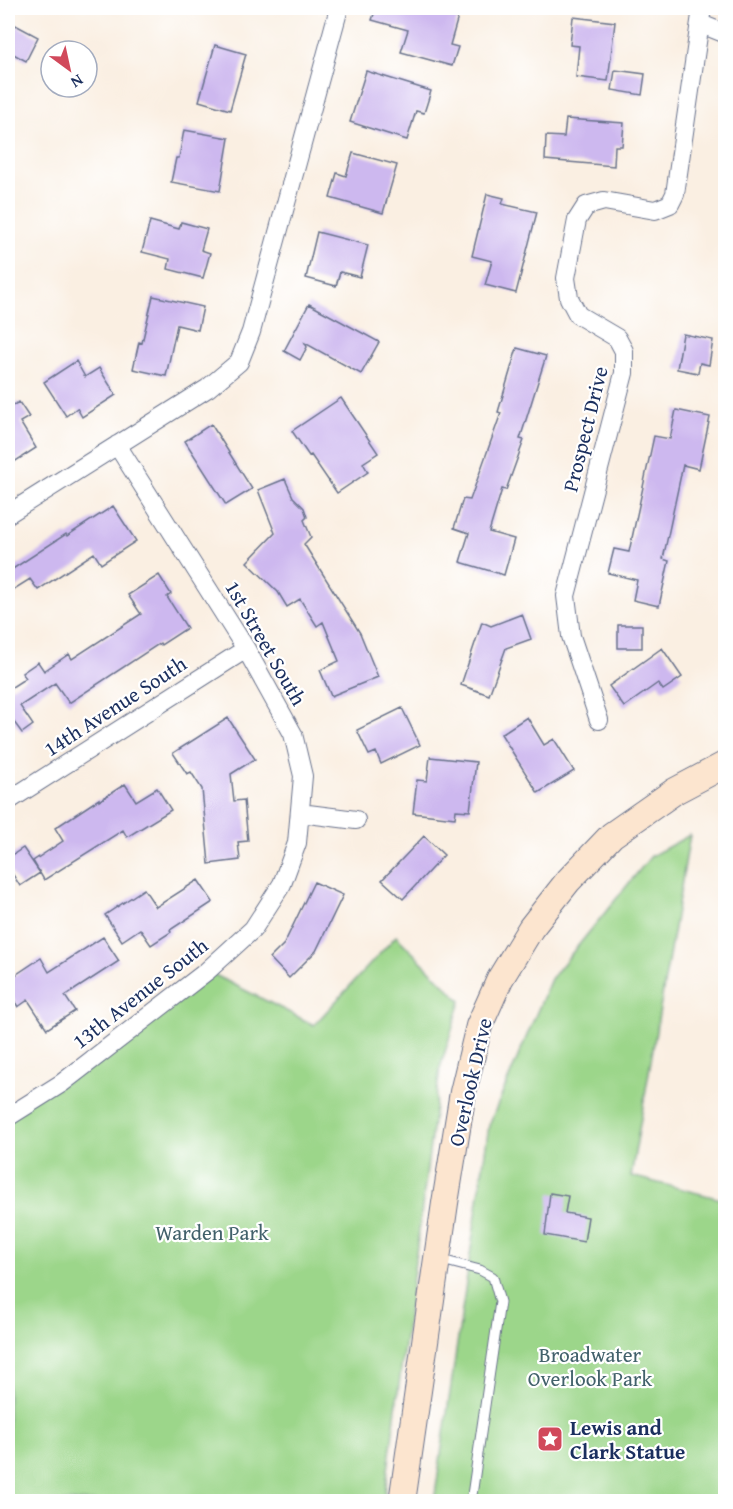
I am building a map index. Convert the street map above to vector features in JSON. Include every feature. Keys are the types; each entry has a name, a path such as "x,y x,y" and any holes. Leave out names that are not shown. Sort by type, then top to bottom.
{"main road":[{"name":"Overlook Drive","path":"402,1502 463,1092 479,1026 500,979 531,928 568,881 612,835 675,791 726,764"}],"street":[{"path":"8,513 208,388 239,362 251,332 339,8"},
{"path":"701,16 726,34"},
{"name":"Prospect Drive","path":"599,720 571,636 566,596 624,373 624,351 617,338 578,315 569,298 566,278 577,220 586,206 604,201 655,210 670,204 675,194 701,16"},
{"name":"1st Street South","path":"117,446 246,649 293,734 303,776 297,843 282,884"},
{"name":"14th Avenue South","path":"8,801 246,649"},
{"path":"300,813 356,820"},
{"name":"13th Avenue South","path":"8,1117 62,1083 207,971 253,929 282,884"}],"lane":[{"path":"437,1258 480,1270 493,1277 500,1302 471,1502"}],"green space":[{"name":"Broadwater Overlook Park","path":"690,835 631,1176 725,1200 725,1501 434,1502 489,1125 551,979 651,856"},
{"name":"Warden Park","path":"396,936 461,1001 440,1068 384,1501 8,1502 8,1117 207,971 314,1025"}],"building":[{"path":"376,8 439,8 438,11 458,17 450,45 458,47 452,66 401,52 408,30 372,20"},
{"path":"573,17 615,22 608,81 576,77 579,46 570,45"},
{"path":"8,21 38,37 26,61 8,51"},
{"path":"215,45 246,54 230,110 199,101"},
{"path":"615,70 645,74 642,95 612,90"},
{"path":"366,71 431,91 424,113 416,111 407,140 350,122"},
{"path":"566,119 624,123 622,146 615,146 614,166 545,160 546,136 564,137"},
{"path":"184,130 229,138 220,191 171,182 176,158 179,158"},
{"path":"353,153 397,165 383,213 330,198 337,173 346,176"},
{"path":"487,194 504,198 502,204 537,212 516,293 485,285 492,261 472,256"},
{"path":"150,221 179,229 181,222 207,229 201,250 210,253 203,278 168,269 170,259 142,252"},
{"path":"317,232 368,245 360,277 340,272 336,286 306,278"},
{"path":"153,296 203,307 198,330 177,325 166,376 133,369 139,342 142,343"},
{"path":"309,304 379,342 361,374 305,343 307,347 300,360 284,351"},
{"path":"683,334 713,340 709,365 700,363 698,373 677,369"},
{"path":"517,348 546,356 520,439 524,440 506,490 502,489 489,532 514,539 504,575 460,562 469,533 454,528 463,499 470,500 501,413 498,412"},
{"path":"76,361 85,377 99,368 116,395 82,417 77,408 66,416 44,382"},
{"path":"341,398 378,453 363,463 368,472 337,493 292,431"},
{"path":"8,402 10,407 19,402 29,417 20,422 36,448 8,466"},
{"path":"676,410 710,417 699,469 683,465 663,559 669,561 659,606 633,600 637,580 608,573 614,549 629,552 654,436 670,439"},
{"path":"211,424 252,489 226,505 185,441"},
{"path":"285,479 293,497 304,508 307,517 304,520 311,537 304,544 360,633 378,677 331,696 320,670 339,661 323,622 317,626 300,599 287,607 278,592 247,562 275,533 258,490"},
{"path":"113,506 136,541 101,564 94,553 38,590 30,579 8,593 8,572"},
{"path":"159,575 171,594 167,597 187,628 161,645 160,643 69,703 55,683 20,706 33,725 22,733 8,714 8,687 9,689 26,678 22,673 38,662 44,671 69,654 72,659 141,614 128,595"},
{"path":"522,614 531,639 506,648 489,695 461,685 482,622 491,626"},
{"path":"618,625 642,625 642,648 618,648"},
{"path":"662,648 682,677 663,690 658,683 624,707 609,686"},
{"path":"402,708 420,745 381,764 376,752 369,755 357,730"},
{"path":"527,717 544,745 554,739 574,771 538,793 501,734"},
{"path":"228,718 255,759 231,774 234,801 244,800 248,841 238,842 240,860 209,864 202,789 191,772 187,774 173,753"},
{"path":"430,757 476,762 470,811 456,810 455,818 413,813 417,780 427,781"},
{"path":"125,784 136,801 157,788 171,810 127,837 123,830 44,880 33,861 63,841 55,828"},
{"path":"424,836 444,855 403,899 382,880"},
{"path":"23,848 40,873 20,886 8,867 8,858"},
{"path":"198,880 213,902 151,945 140,929 122,941 105,915 144,889 156,907"},
{"path":"314,882 343,895 316,951 289,978 270,958 284,944"},
{"path":"103,937 119,961 65,996 75,1011 47,1029 28,1000 18,1007 8,990 8,980 41,958 49,972"},
{"path":"550,1193 568,1196 565,1213 588,1217 584,1242 545,1235"}],"place":[{"name":"Lewis and Clark Statue","path":"550,1439"}]}
